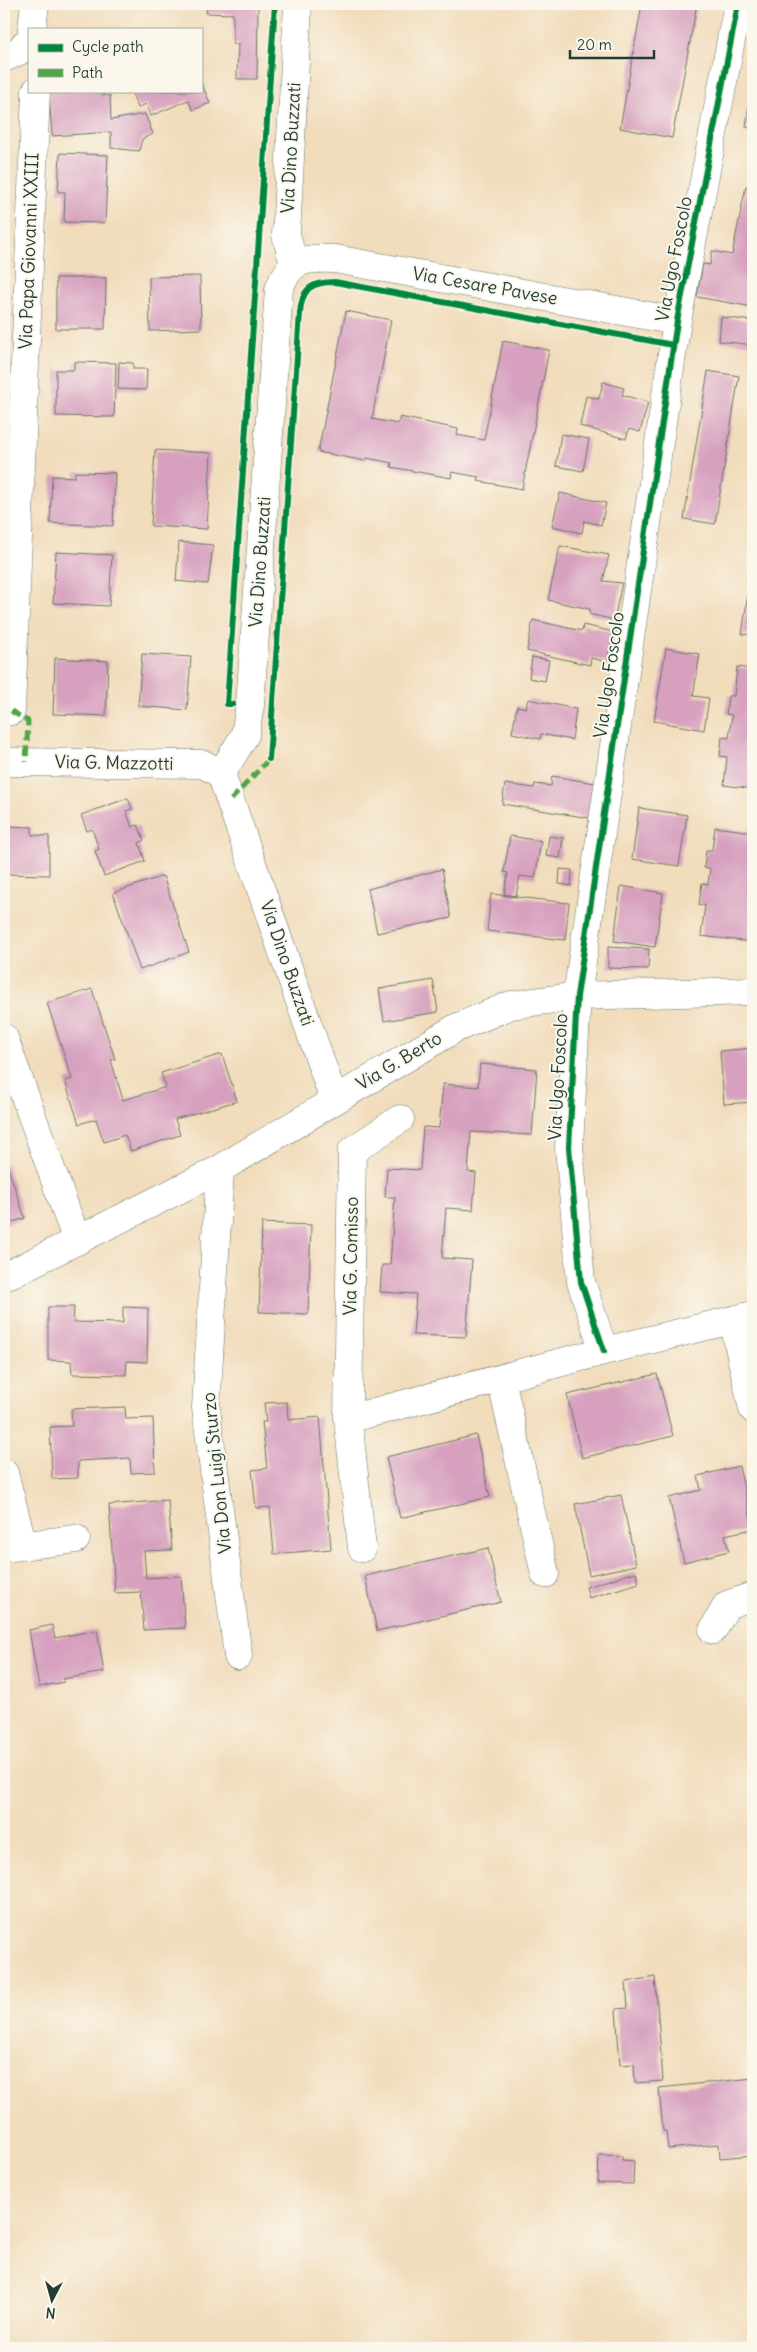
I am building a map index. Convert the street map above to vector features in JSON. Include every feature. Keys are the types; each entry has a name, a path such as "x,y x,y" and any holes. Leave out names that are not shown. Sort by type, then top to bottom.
{"street":[{"path":"28,28 35,4"},
{"name":"Via Dino Buzzati","path":"298,4 286,236 294,264 284,275 279,289 250,705 244,734 221,774 334,1100"},
{"name":"Via Ugo Foscolo","path":"604,1351 581,1282 569,1147 577,996 677,321 738,4"},
{"path":"24,44 28,29"},
{"name":"Via Papa Giovanni XXIII","path":"11,711 36,92"},
{"name":"Via Cesare Pavese","path":"294,264 310,259 335,259 677,321"},
{"name":"Via G. Mazzotti","path":"4,762 203,764 221,774"},
{"name":"Via G. Berto","path":"4,1277 220,1169 456,1028 511,1005 577,996 753,991"},
{"path":"4,1038 77,1242"},
{"name":"Via G. Comisso","path":"362,1548 348,1419 352,1151 400,1119"},
{"name":"Via Don Luigi Sturzo","path":"220,1169 206,1408 238,1656"},
{"path":"348,1419 604,1351 743,1318 753,1409"},
{"path":"501,1379 545,1574"},
{"path":"4,1473 14,1547 76,1539"},
{"path":"713,1630 727,1605 753,1596"}],"building":[{"path":"207,4 258,4 257,79 237,79 238,44 233,44 233,14 206,13"},
{"path":"642,4 697,4 672,138 620,128"},
{"path":"753,82 753,128 746,127"},
{"path":"202,84 210,103 193,110 188,100 151,116 146,104 138,108 131,92 202,92"},
{"path":"49,92 103,92 103,96 110,95 111,120 145,114 153,134 142,139 139,151 111,148 111,132 52,136"},
{"path":"60,153 108,155 105,223 64,222 65,192 58,192"},
{"path":"746,186 753,187 753,307 697,297 703,264 710,265 712,251 732,255"},
{"path":"200,276 201,329 150,331 149,277"},
{"path":"56,278 106,278 105,329 56,329"},
{"path":"346,311 391,320 372,419 398,424 400,417 458,429 457,435 484,440 503,341 549,350 522,489 478,481 479,477 452,472 451,478 391,467 392,463 367,458 366,461 318,452"},
{"path":"721,317 753,321 753,345 719,341"},
{"path":"74,362 116,363 114,417 56,416 56,370 74,370"},
{"path":"119,362 133,363 133,369 147,369 146,390 118,389"},
{"path":"708,371 739,376 715,524 684,519"},
{"path":"603,382 624,388 622,395 648,402 640,432 629,429 626,439 580,426 586,396 599,399"},
{"path":"561,434 589,439 583,471 556,466"},
{"path":"155,450 211,453 207,529 151,526"},
{"path":"75,472 115,473 113,526 50,523 52,476 75,477"},
{"path":"560,493 606,503 601,525 584,521 582,533 552,526"},
{"path":"179,542 213,545 208,584 176,581"},
{"path":"560,546 609,555 603,581 622,583 614,620 589,614 590,609 548,600"},
{"path":"56,552 112,555 109,606 53,603"},
{"path":"753,568 753,635 742,634"},
{"path":"533,620 582,631 583,625 614,632 607,662 591,658 590,665 527,651"},
{"path":"666,648 700,654 693,696 709,698 704,730 654,721"},
{"path":"142,654 191,657 187,710 138,706"},
{"path":"532,657 549,660 545,681 529,678"},
{"path":"55,658 108,661 106,716 53,714"},
{"path":"737,667 753,669 753,789 724,785 727,757 720,756 722,737 729,738 732,715 726,714 728,696 734,696"},
{"path":"528,699 576,709 572,740 541,734 540,739 512,733 517,706 526,708"},
{"path":"552,776 601,784 590,818 502,804 505,784 534,788 535,784 551,786"},
{"path":"128,798 132,809 126,811 132,827 138,825 144,840 139,843 145,861 104,876 95,851 99,849 92,829 87,831 81,815"},
{"path":"639,808 687,815 679,866 632,859"},
{"path":"7,826 32,827 32,835 49,836 49,875 4,874 4,835 7,835"},
{"path":"715,827 753,832 752,942 701,936 705,905 699,905 702,883 708,884 710,868 704,868 706,850 712,850"},
{"path":"510,836 541,841 535,878 520,876 516,896 504,894 508,873 504,872"},
{"path":"549,836 563,838 560,858 546,856"},
{"path":"442,869 451,918 377,933 368,889"},
{"path":"560,869 572,870 571,886 559,884"},
{"path":"163,876 189,952 140,970 113,893"},
{"path":"621,886 663,893 655,947 614,941"},
{"path":"491,894 569,903 565,940 487,931"},
{"path":"608,947 649,949 648,969 608,968"},
{"path":"433,980 438,1012 384,1021 379,989"},
{"path":"92,989 115,1059 111,1060 123,1100 166,1087 161,1073 222,1054 237,1101 175,1119 180,1135 131,1151 125,1135 104,1142 96,1119 79,1124 65,1081 72,1079 47,1003"},
{"path":"753,1048 753,1102 724,1104 720,1051"},
{"path":"480,1064 537,1069 532,1135 471,1132 468,1172 476,1173 473,1210 446,1208 442,1258 472,1260 466,1337 413,1335 416,1294 380,1292 382,1265 390,1265 395,1197 385,1197 387,1168 420,1170 423,1127 439,1128 443,1084 478,1087"},
{"path":"7,1165 25,1218 4,1225 4,1166"},
{"path":"262,1223 311,1225 308,1314 259,1312"},
{"path":"48,1307 74,1307 73,1322 123,1323 123,1307 148,1308 147,1362 127,1361 126,1375 72,1374 71,1361 48,1360"},
{"path":"657,1374 673,1436 582,1458 567,1395"},
{"path":"287,1402 288,1420 320,1417 331,1549 274,1554 270,1507 256,1508 252,1470 267,1468 262,1422 266,1422 264,1403"},
{"path":"125,1407 126,1419 153,1418 155,1472 131,1473 130,1458 78,1461 78,1478 52,1479 50,1427 72,1426 71,1409"},
{"path":"476,1435 490,1497 400,1518 386,1457"},
{"path":"739,1466 753,1529 725,1535 729,1551 684,1562 669,1498 701,1490 698,1476"},
{"path":"621,1495 636,1565 589,1575 575,1504"},
{"path":"168,1500 172,1550 144,1551 146,1578 181,1576 185,1628 144,1630 141,1592 115,1593 109,1505"},
{"path":"488,1548 501,1602 377,1631 365,1576"},
{"path":"636,1572 639,1583 589,1598 586,1587"},
{"path":"52,1625 55,1638 97,1630 104,1672 63,1679 64,1682 39,1687 29,1630"},
{"path":"655,1977 663,2081 635,2083 634,2064 620,2065 616,2009 628,2008 626,1982"},
{"path":"753,2078 753,2155 720,2158 719,2144 668,2149 666,2131 663,2131 659,2088"},
{"path":"599,2155 622,2156 622,2160 634,2161 633,2184 598,2183"}],"marked path":[{"path":"11,711 28,721 26,762"},
{"path":"231,800 269,759"}],"cycle path":[{"path":"233,704 227,704 275,4"},
{"path":"604,1351 581,1282 569,1147 577,996 677,321 738,4"},
{"path":"269,759 300,313 303,298 309,288 319,283 335,282 673,345"}]}
